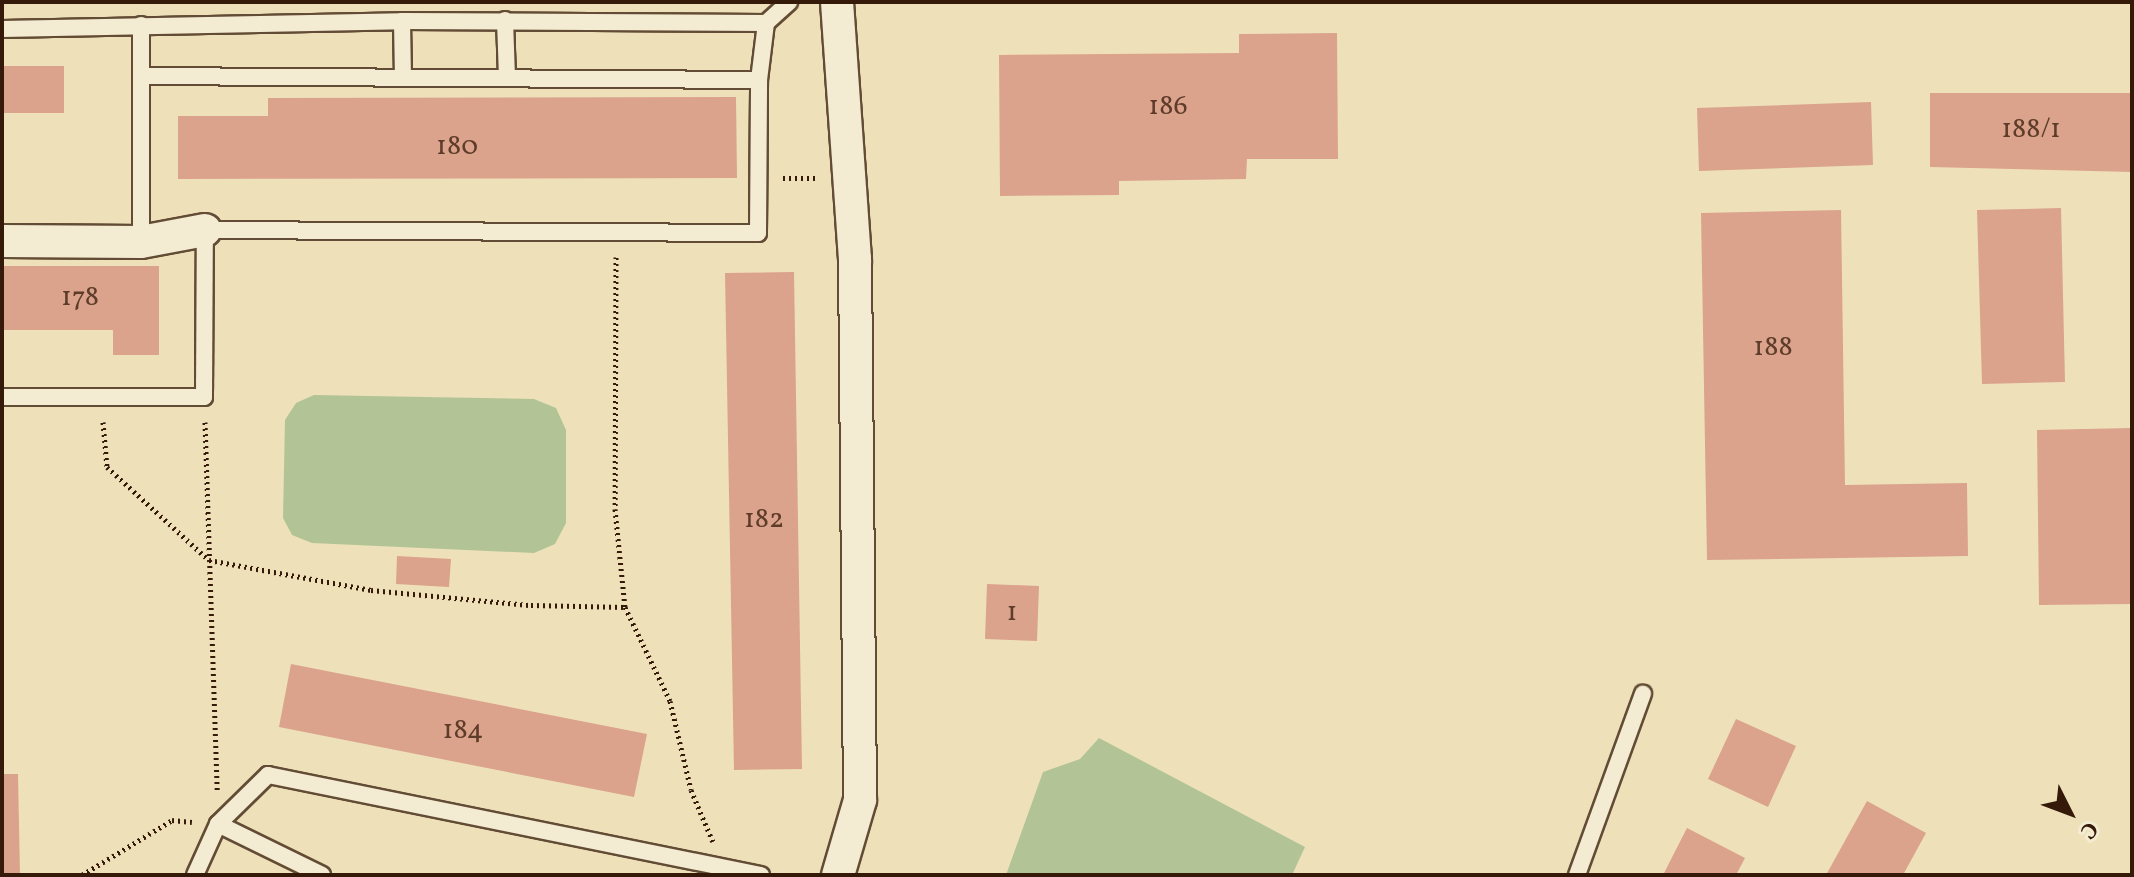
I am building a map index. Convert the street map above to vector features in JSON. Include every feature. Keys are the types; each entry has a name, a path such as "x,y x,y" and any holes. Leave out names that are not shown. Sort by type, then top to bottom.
{"street":[{"path":"837,2 852,177 860,800 838,875"},
{"path":"2,241 141,242 205,230"}],"lane":[{"path":"2,397 204,397 205,230 758,233 759,80 766,23 789,2"},
{"path":"2,29 505,20 766,23"},
{"path":"505,20 507,78"},
{"path":"402,21 403,77"},
{"path":"141,25 141,242"},
{"path":"141,76 759,80"},
{"path":"1577,875 1643,694"},
{"path":"195,875 218,824 268,775 722,871 761,875"},
{"path":"218,824 322,875"}],"path":[{"path":"758,178 852,177"},
{"path":"616,232 615,509 625,607 670,701 691,790 722,871"},
{"path":"101,397 107,467 209,560 371,590 531,605 625,607"},
{"path":"82,875 172,820 218,824 204,397"}],"green space":[{"path":"314,395 534,399 556,408 566,430 566,523 555,544 534,553 312,543 292,535 283,518 285,420 296,403"},
{"path":"1099,738 1305,847 1292,875 1006,875 1043,772 1080,759"}],"building":[{"path":"1337,33 1338,159 1247,159 1246,179 1119,181 1119,195 1000,196 999,55 1239,53 1239,34"},
{"path":"2,66 64,66 64,113 2,113"},
{"path":"1930,93 2132,93 2132,172 1930,167"},
{"path":"736,97 737,178 178,179 178,116 268,116 268,98"},
{"path":"1871,102 1873,165 1699,171 1697,108"},
{"path":"2061,208 2065,382 1982,384 1977,210"},
{"path":"1841,210 1845,485 1967,483 1968,556 1707,560 1701,213"},
{"path":"2,266 159,266 159,355 113,355 113,330 2,330"},
{"path":"794,272 802,769 734,770 725,273"},
{"path":"2132,428 2132,604 2039,605 2037,430"},
{"path":"397,556 451,559 449,587 396,584"},
{"path":"987,584 1039,586 1037,641 985,639"},
{"path":"291,664 647,734 634,797 279,727"},
{"path":"1736,719 1796,746 1768,807 1708,779"},
{"path":"2,774 18,774 20,875 2,875"},
{"path":"1867,801 1926,833 1903,875 1826,875"},
{"path":"1687,828 1745,858 1736,875 1663,875"}]}
